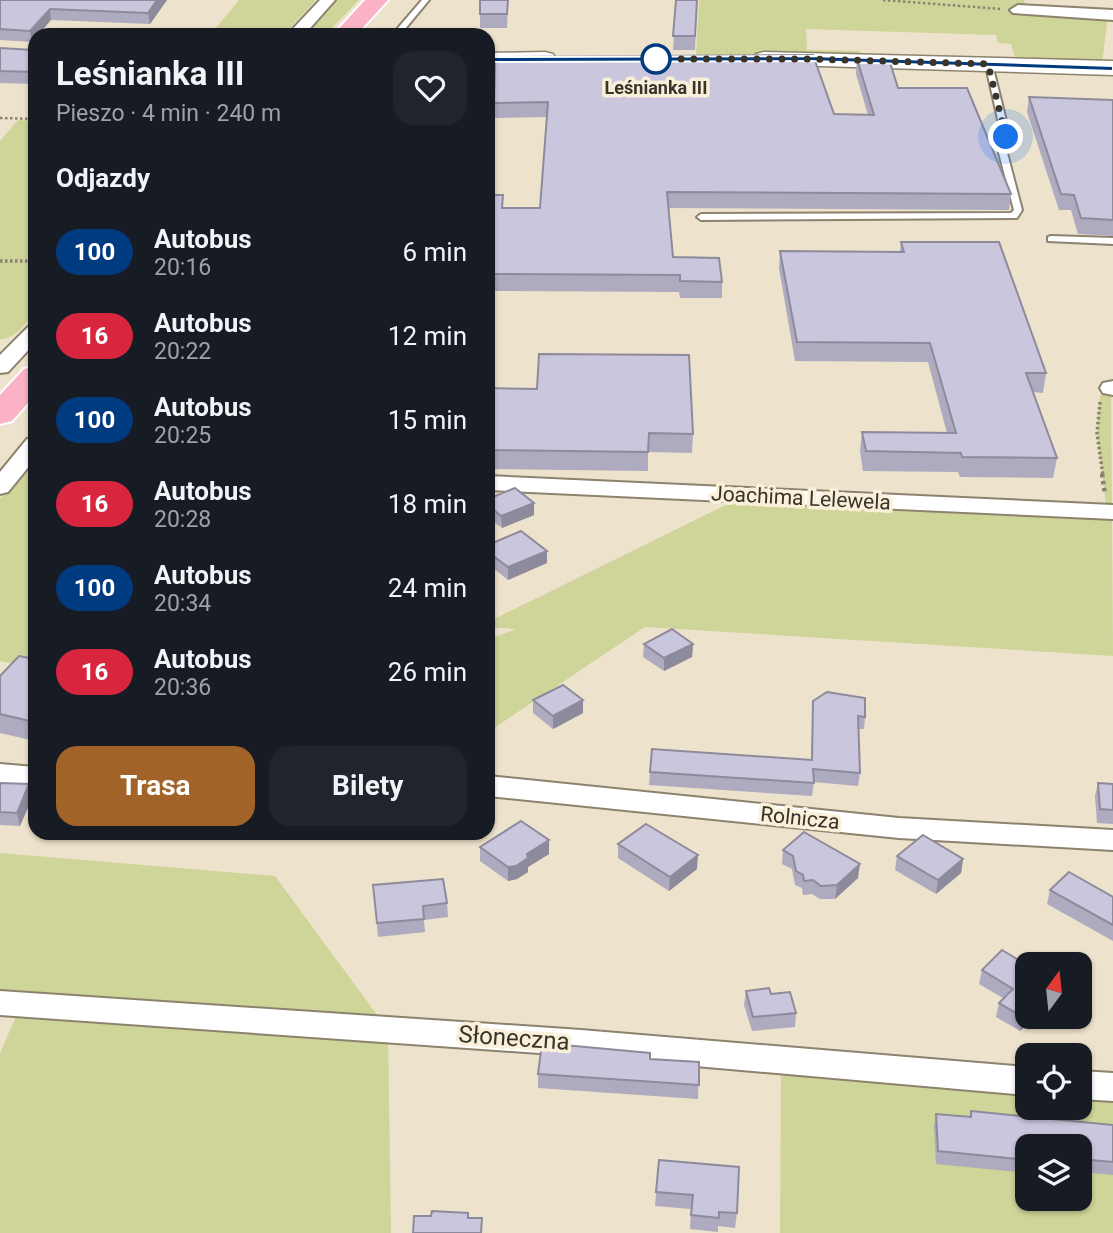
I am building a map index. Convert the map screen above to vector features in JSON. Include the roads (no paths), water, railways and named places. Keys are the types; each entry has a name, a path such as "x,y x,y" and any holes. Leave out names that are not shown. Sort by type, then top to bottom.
{"highway":[{"path":"351,28 377,0"},
{"path":"0,414 28,384"}],"street":[{"path":"302,28 328,0"},
{"path":"1018,10 1113,15"},
{"path":"495,60 568,59"},
{"path":"748,59 1113,68"},
{"path":"0,342 28,337"},
{"path":"0,367 28,339"},
{"path":"0,487 28,458"},
{"name":"Joachima Lelewela","path":"495,483 1110,512"},
{"path":"0,774 28,776"},
{"name":"Rolnicza","path":"495,787 899,828 1113,840"},
{"name":"Słoneczna","path":"0,1003 582,1043 1015,1080"},
{"path":"1092,1086 1113,1087"}],"lane":[{"path":"403,28 426,0"},
{"path":"701,217 1014,216 1018,210 1003,153 1006,137 988,64"},
{"path":"1051,239 1113,241"}],"place":[{"name":"Leśnianka III","path":"656,59"}]}
